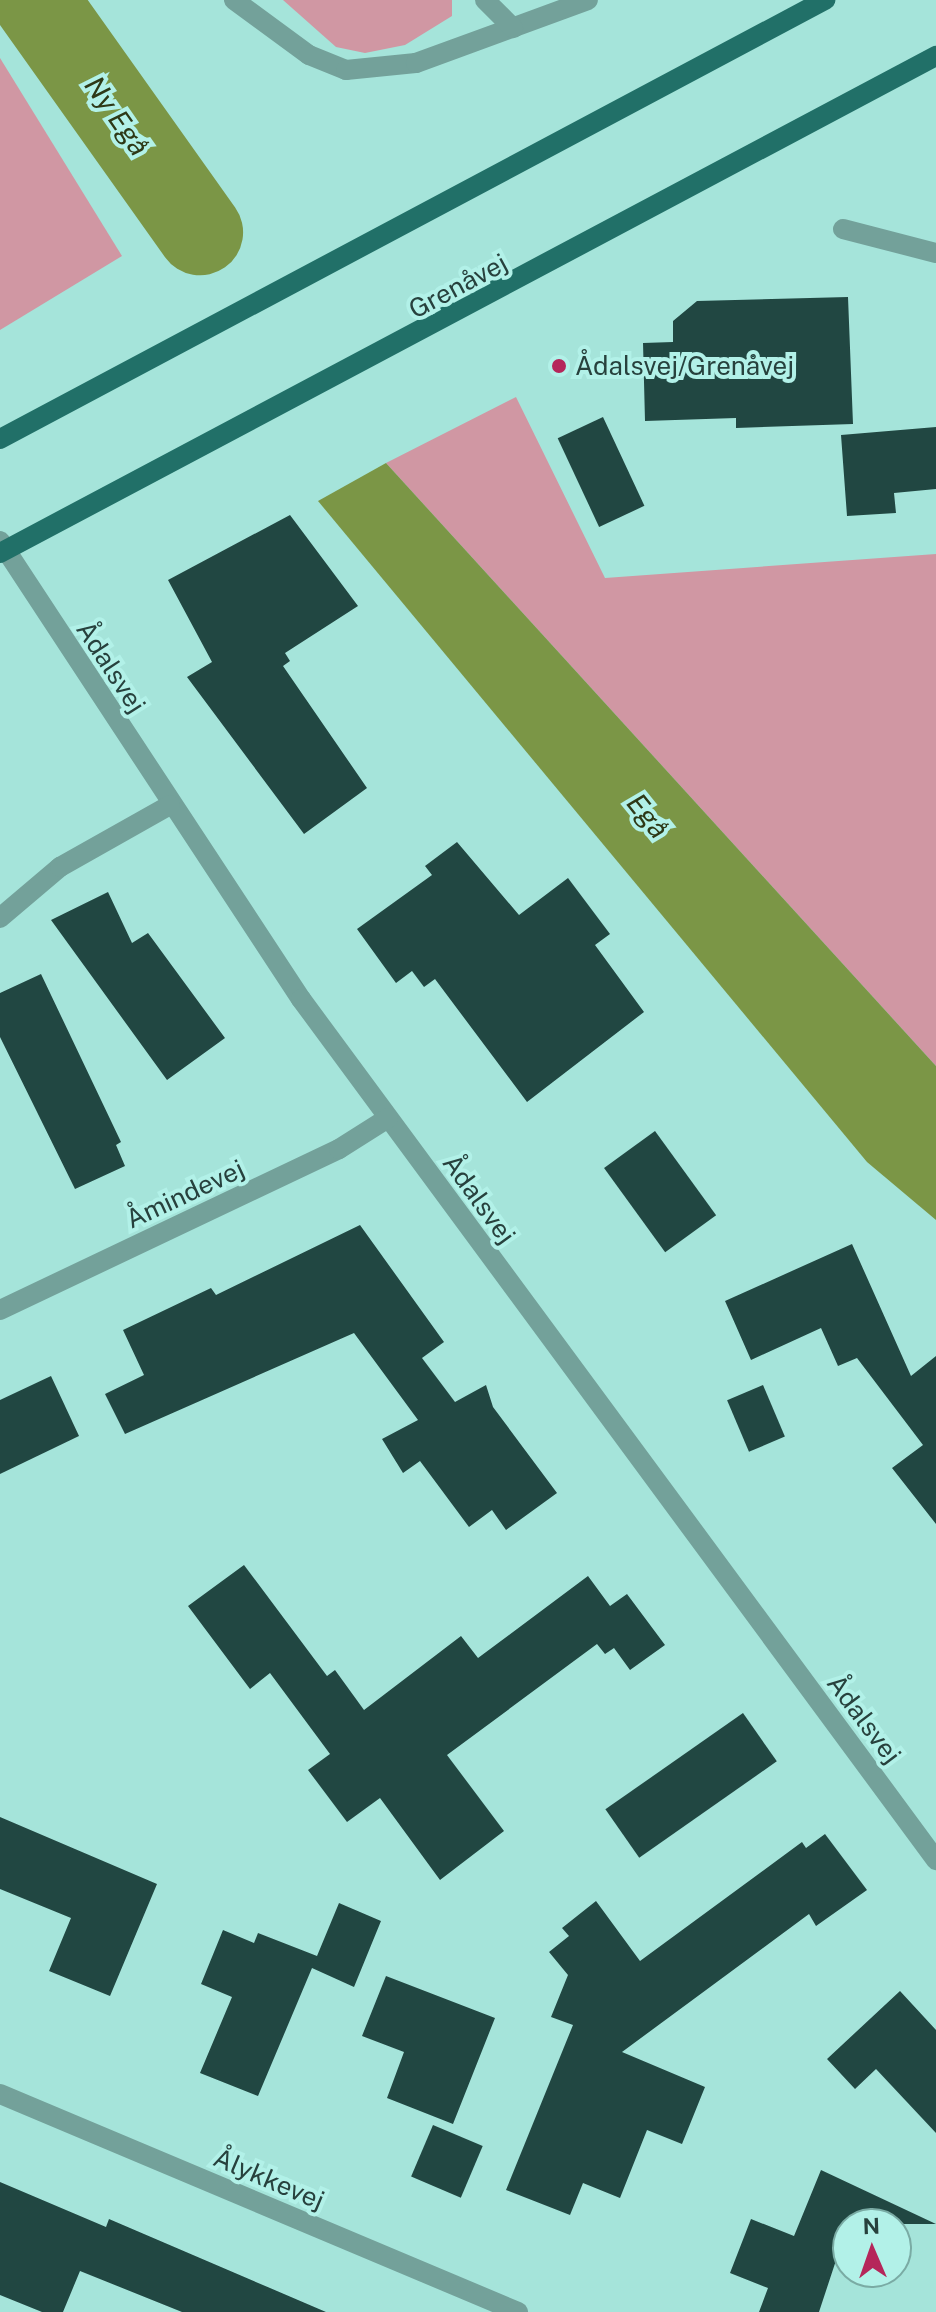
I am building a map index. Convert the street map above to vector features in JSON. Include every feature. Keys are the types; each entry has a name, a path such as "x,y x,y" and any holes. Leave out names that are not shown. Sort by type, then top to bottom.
{"main road":[{"path":"0,439 213,330 825,0"},
{"name":"Grenåvej","path":"2,548 267,417 936,56"}],"street":[{"path":"234,0 309,55 346,70 416,63 588,0"},
{"path":"485,0 513,28"},
{"path":"843,229 936,253"},
{"name":"Ådalsvej","path":"2,548 170,805 388,1118 936,1860"},
{"path":"0,918 60,867 170,805"},
{"name":"Åmindevej","path":"0,1310 339,1149 388,1118"},
{"name":"Ålykkevej","path":"0,2094 518,2312"}],"shaded area":[{"path":"283,0 452,0 452,16 405,45 365,53 336,47"},
{"path":"0,58 122,256 0,330"},
{"path":"516,397 605,578 936,554 936,1066 386,463"}],"water":[{"name":"Egå","path":"386,463 936,1066 936,1220 867,1162 318,501"}],"building":[{"path":"848,297 853,424 736,428 736,418 645,421 643,343 673,342 673,321 697,301"},
{"path":"603,417 644,506 599,527 558,438"},
{"path":"936,427 936,489 894,493 896,513 847,516 841,435"},
{"path":"290,515 358,606 285,653 290,661 283,666 367,788 304,834 187,677 212,662 168,580"},
{"path":"457,842 519,915 568,878 610,934 595,945 644,1012 527,1102 435,979 424,987 412,971 396,983 357,929 432,875 425,866"},
{"path":"108,892 132,943 148,933 225,1038 167,1080 51,920"},
{"path":"41,974 121,1142 116,1145 125,1166 75,1189 0,1037 0,993"},
{"path":"655,1131 716,1215 665,1252 604,1168"},
{"path":"360,1225 444,1342 422,1358 455,1402 486,1385 493,1407 557,1493 506,1530 492,1510 469,1527 420,1461 403,1473 382,1439 418,1420 354,1333 125,1434 105,1394 144,1375 123,1330 211,1288 216,1295"},
{"path":"852,1244 911,1376 936,1356 936,1524 892,1468 923,1445 857,1358 838,1366 821,1328 751,1360 725,1301"},
{"path":"51,1376 79,1436 0,1474 0,1400"},
{"path":"763,1385 785,1437 749,1452 727,1400"},
{"path":"244,1565 327,1676 335,1670 364,1710 461,1636 478,1658 588,1576 610,1606 627,1594 665,1645 630,1670 614,1648 605,1654 597,1644 447,1755 504,1831 440,1880 380,1798 347,1822 308,1770 330,1754 270,1673 250,1689 188,1606"},
{"path":"743,1713 777,1761 639,1858 605,1809"},
{"path":"0,1817 157,1884 110,1996 49,1971 71,1918 0,1889"},
{"path":"825,1834 867,1890 816,1926 809,1914 622,2052 705,2087 682,2144 647,2130 620,2198 583,2183 570,2215 506,2190 573,2025 551,2017 568,1975 549,1952 569,1936 562,1928 596,1901 640,1961 802,1842 806,1848"},
{"path":"339,1903 381,1921 354,1987 312,1968 258,2096 200,2073 232,1997 201,1984 223,1930 254,1943 258,1933 317,1956"},
{"path":"386,1976 495,2018 453,2124 387,2098 404,2052 362,2036"},
{"path":"900,1991 936,2030 936,2133 876,2069 855,2089 827,2059"},
{"path":"433,2125 483,2146 461,2198 411,2177"},
{"path":"821,2170 902,2208 832,2208 832,2273 819,2312 759,2312 768,2288 730,2273 751,2219 794,2236"},
{"path":"0,2182 106,2227 109,2219 326,2312 182,2312 80,2271 63,2312 42,2312 0,2295"},
{"path":"912,2213 936,2224 912,2224"}],"waterway":[{"name":"Ny Egå","path":"35,0 200,232"}],"place":[{"name":"Ådalsvej/Grenåvej","path":"559,366"}]}
